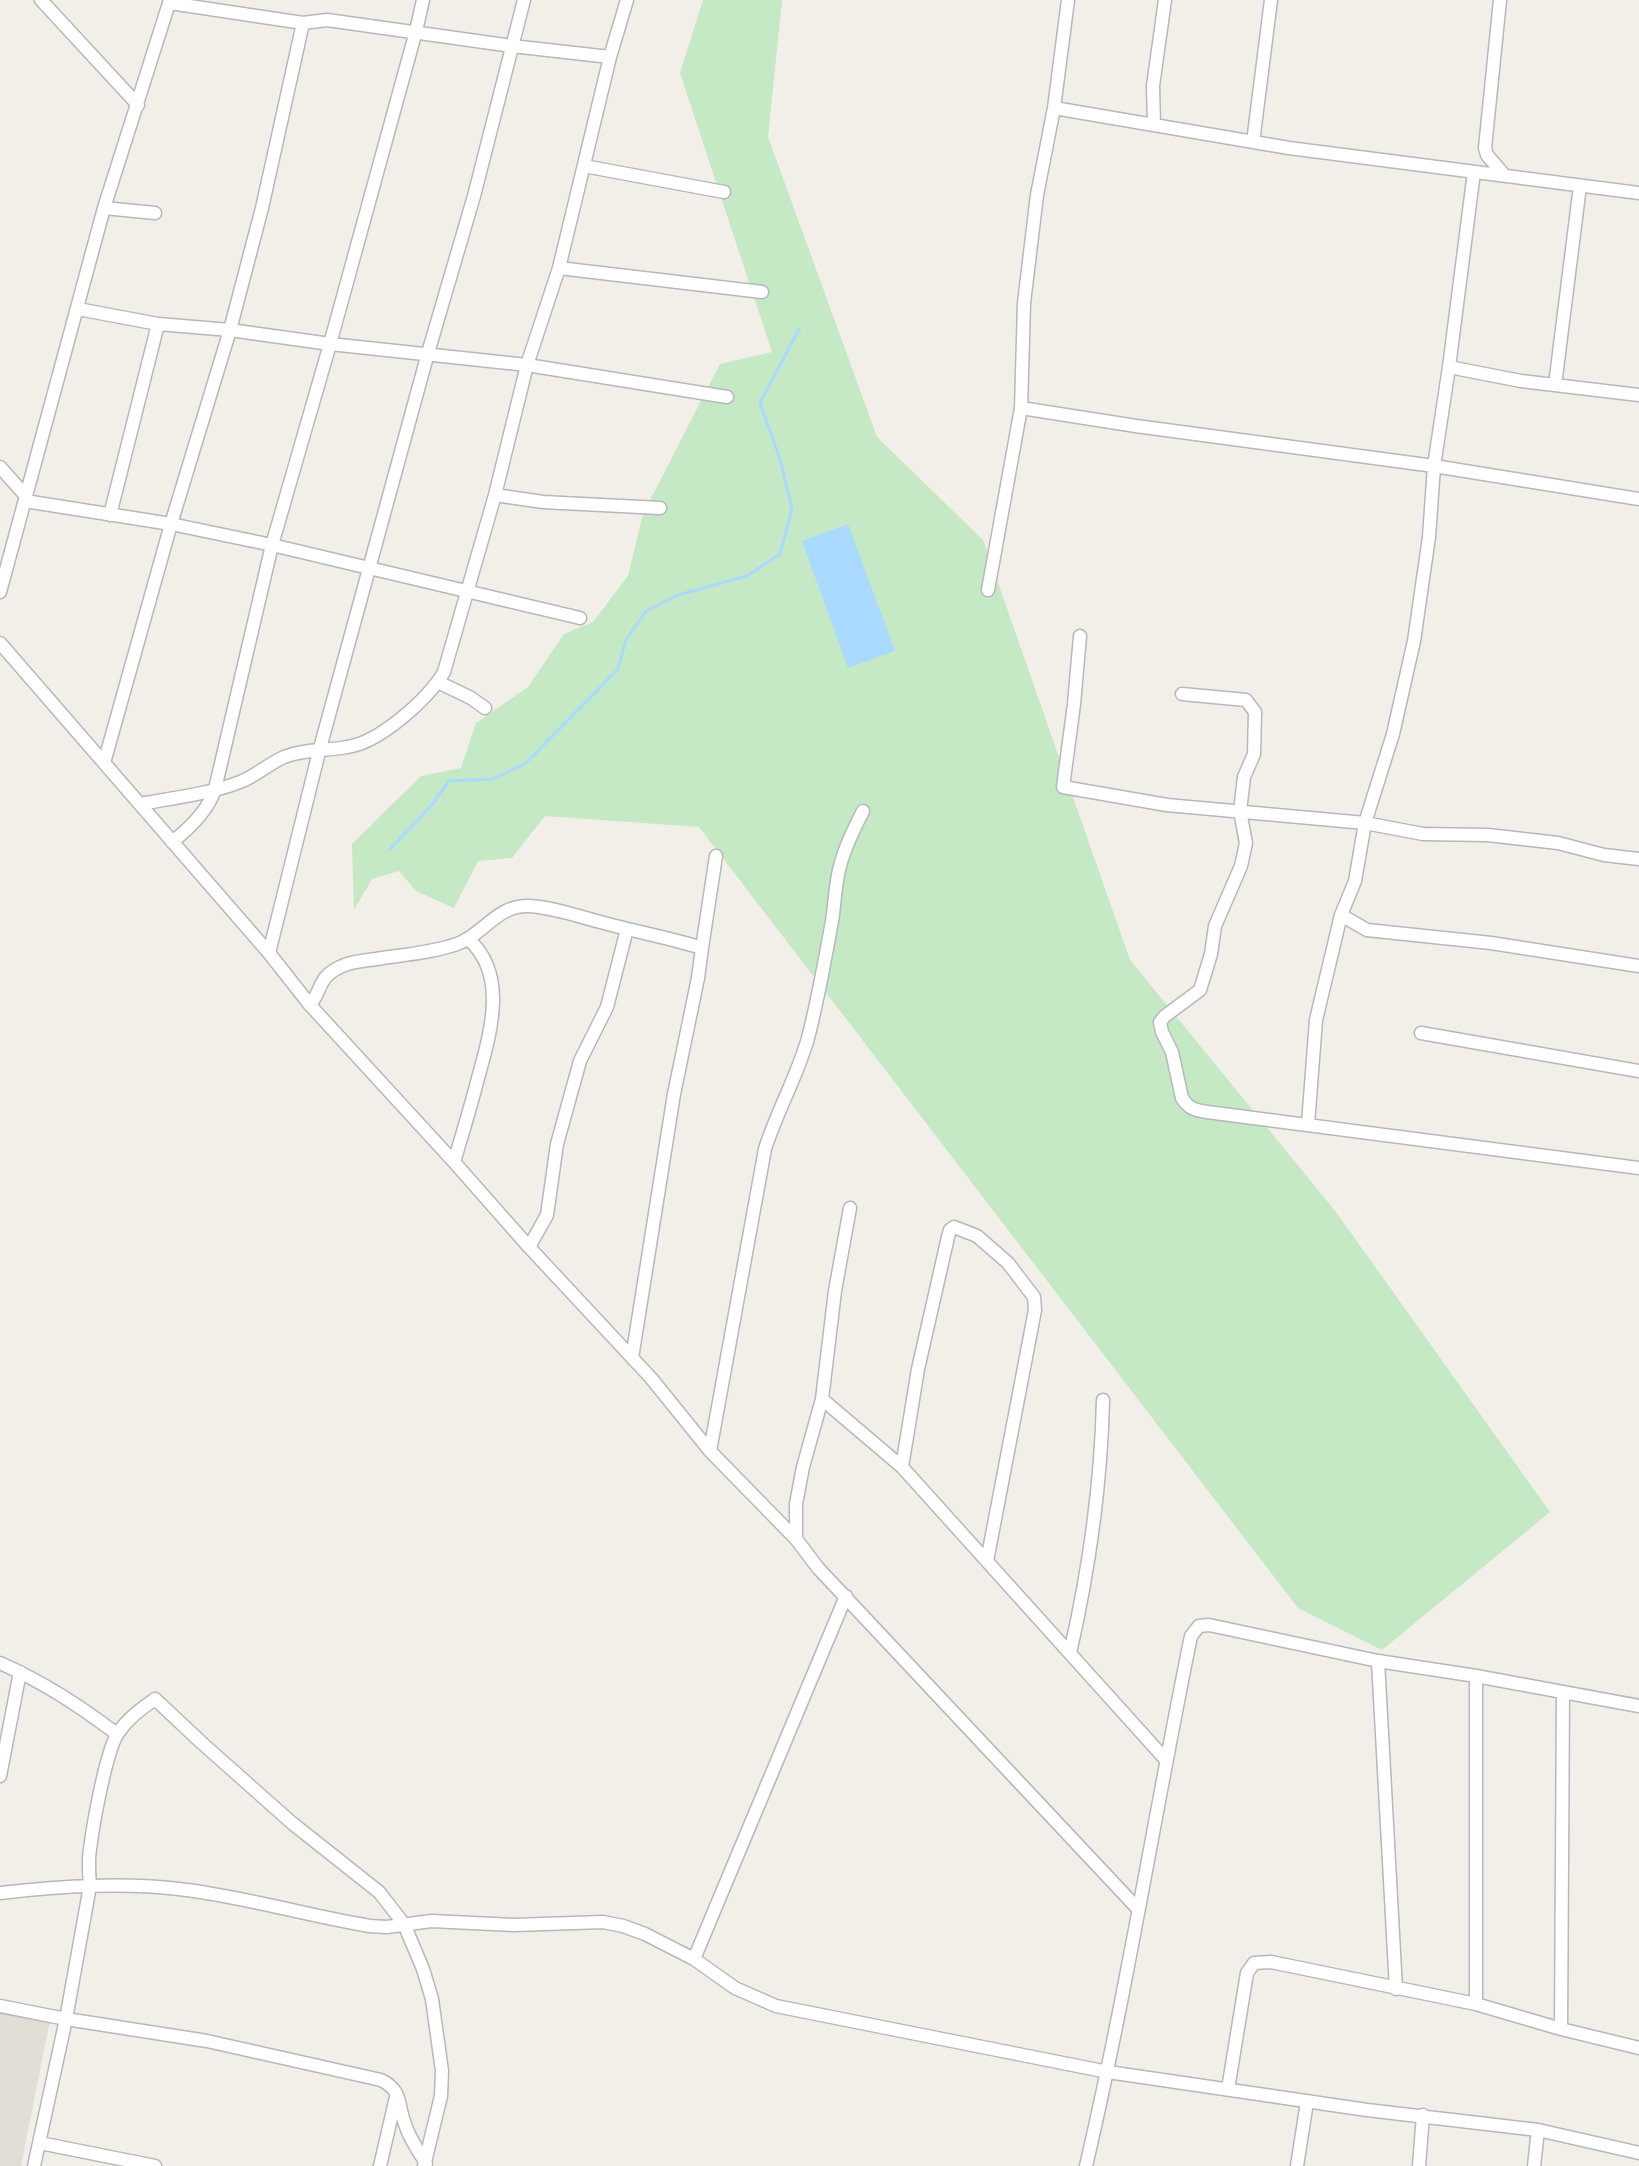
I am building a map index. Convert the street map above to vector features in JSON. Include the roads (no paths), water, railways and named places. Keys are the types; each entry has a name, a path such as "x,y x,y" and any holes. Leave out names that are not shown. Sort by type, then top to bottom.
{"street":[{"path":"41,0 138,105"},
{"path":"172,842 202,813 215,789 272,545 330,344 423,0"},
{"path":"268,953 320,748 428,353 474,196 524,0"},
{"path":"140,804 242,782 283,758 320,748 360,744 397,721 438,682 449,659 469,591 527,365 559,268 610,57 627,0"},
{"path":"988,590 1021,408 1024,303 1037,195 1054,108 1068,0"},
{"path":"1154,125 1153,86 1165,0"},
{"path":"1253,142 1272,0"},
{"path":"1500,0 1485,148 1487,155 1505,176"},
{"path":"0,592 104,208 170,1 303,23 327,20 610,57"},
{"path":"104,763 171,524 230,330 262,208 303,23"},
{"path":"1054,108 1299,150 1639,193"},
{"path":"584,166 724,192"},
{"path":"1308,1124 1316,1020 1341,915 1355,881 1365,823 1393,734 1414,641 1429,537 1434,466 1474,172"},
{"path":"1555,385 1580,186"},
{"path":"104,208 155,213"},
{"path":"559,268 762,292"},
{"path":"78,309 158,324 230,330 330,344 527,365 727,397"},
{"path":"110,515 158,324"},
{"path":"1449,367 1484,375 1639,395"},
{"path":"1021,408 1136,426 1434,466 1639,499"},
{"path":"0,467 26,499 171,524 272,545 580,618"},
{"path":"495,495 543,502 660,508"},
{"path":"1080,636 1063,787 1167,805 1365,823 1423,834 1488,835 1558,843 1604,855 1639,859"},
{"path":"0,643 268,953 310,1005 651,1378 710,1451 796,1539 818,1568 1138,1910"},
{"path":"438,682 471,698 485,708"},
{"path":"1182,694 1246,700 1255,712 1254,754 1244,777 1240,811 1246,843 1241,866 1215,926 1206,974 1200,990 1160,1022 1162,1032 1172,1052 1182,1098 1193,1110 1639,1168"},
{"path":"710,1451 765,1149 773,1124 796,1074 808,1037 832,921 839,867 848,840 863,811"},
{"path":"632,1358 674,1094 696,986 716,856"},
{"path":"310,1005 321,982 344,965 436,950 468,939 502,913 517,907 530,906 563,913 670,938 702,948"},
{"path":"1341,915 1367,930 1491,943 1639,966"},
{"path":"530,1247 547,1215 556,1144 576,1072 586,1046 607,1007 627,929"},
{"path":"454,1162 485,1053 493,1014 493,998 486,963 482,953 468,939"},
{"path":"1421,1033 1639,1071"},
{"path":"796,1539 796,1504 803,1467 822,1399 835,1290 850,1208"},
{"path":"902,1467 918,1369 950,1230 954,1227 977,1236 1008,1263 1034,1297 1035,1310 987,1561"},
{"path":"822,1399 902,1467 1166,1760"},
{"path":"1070,1653 1082,1604 1094,1527 1100,1469 1103,1400"},
{"path":"694,1959 846,1596"},
{"path":"1086,2166 1108,2072 1191,1636 1199,1626 1209,1625 1378,1661 1476,1676 1639,1706"},
{"path":"1378,1661 1396,1989"},
{"path":"0,1663 67,1697 117,1734"},
{"path":"0,1776 20,1672"},
{"path":"1476,1676 1476,2004"},
{"path":"1561,2029 1563,1692"},
{"path":"34,2166 66,2019 90,1886 90,1848 108,1760 117,1734 131,1716 155,1699 292,1823 379,1892 404,1924 423,1969 432,1999 442,2071 441,2096 425,2164"},
{"path":"0,1893 90,1886 184,1889 370,1926 431,1921 525,1925 603,1922 645,1934 694,1959 735,1988 776,2006 1108,2072 1307,2102 1538,2130 1639,2153"},
{"path":"1228,2089 1247,1972 1254,1963 1271,1962 1476,2004 1561,2029 1639,2048"},
{"path":"0,2006 66,2019 207,2041 381,2080 392,2085 397,2092 405,2126 425,2164"},
{"path":"380,2166 397,2092"},
{"path":"1297,2166 1307,2102"},
{"path":"1419,2166 1423,2115"},
{"path":"1534,2166 1538,2130"},
{"path":"40,2144 155,2166"}],"water":[{"path":"848,524 895,651 848,668 802,541"}],"waterway":[{"path":"390,849 431,806 449,781 493,779 526,763 618,669 626,640 646,611 678,595 747,576 780,554 792,509 781,462 760,403 799,329"}]}
